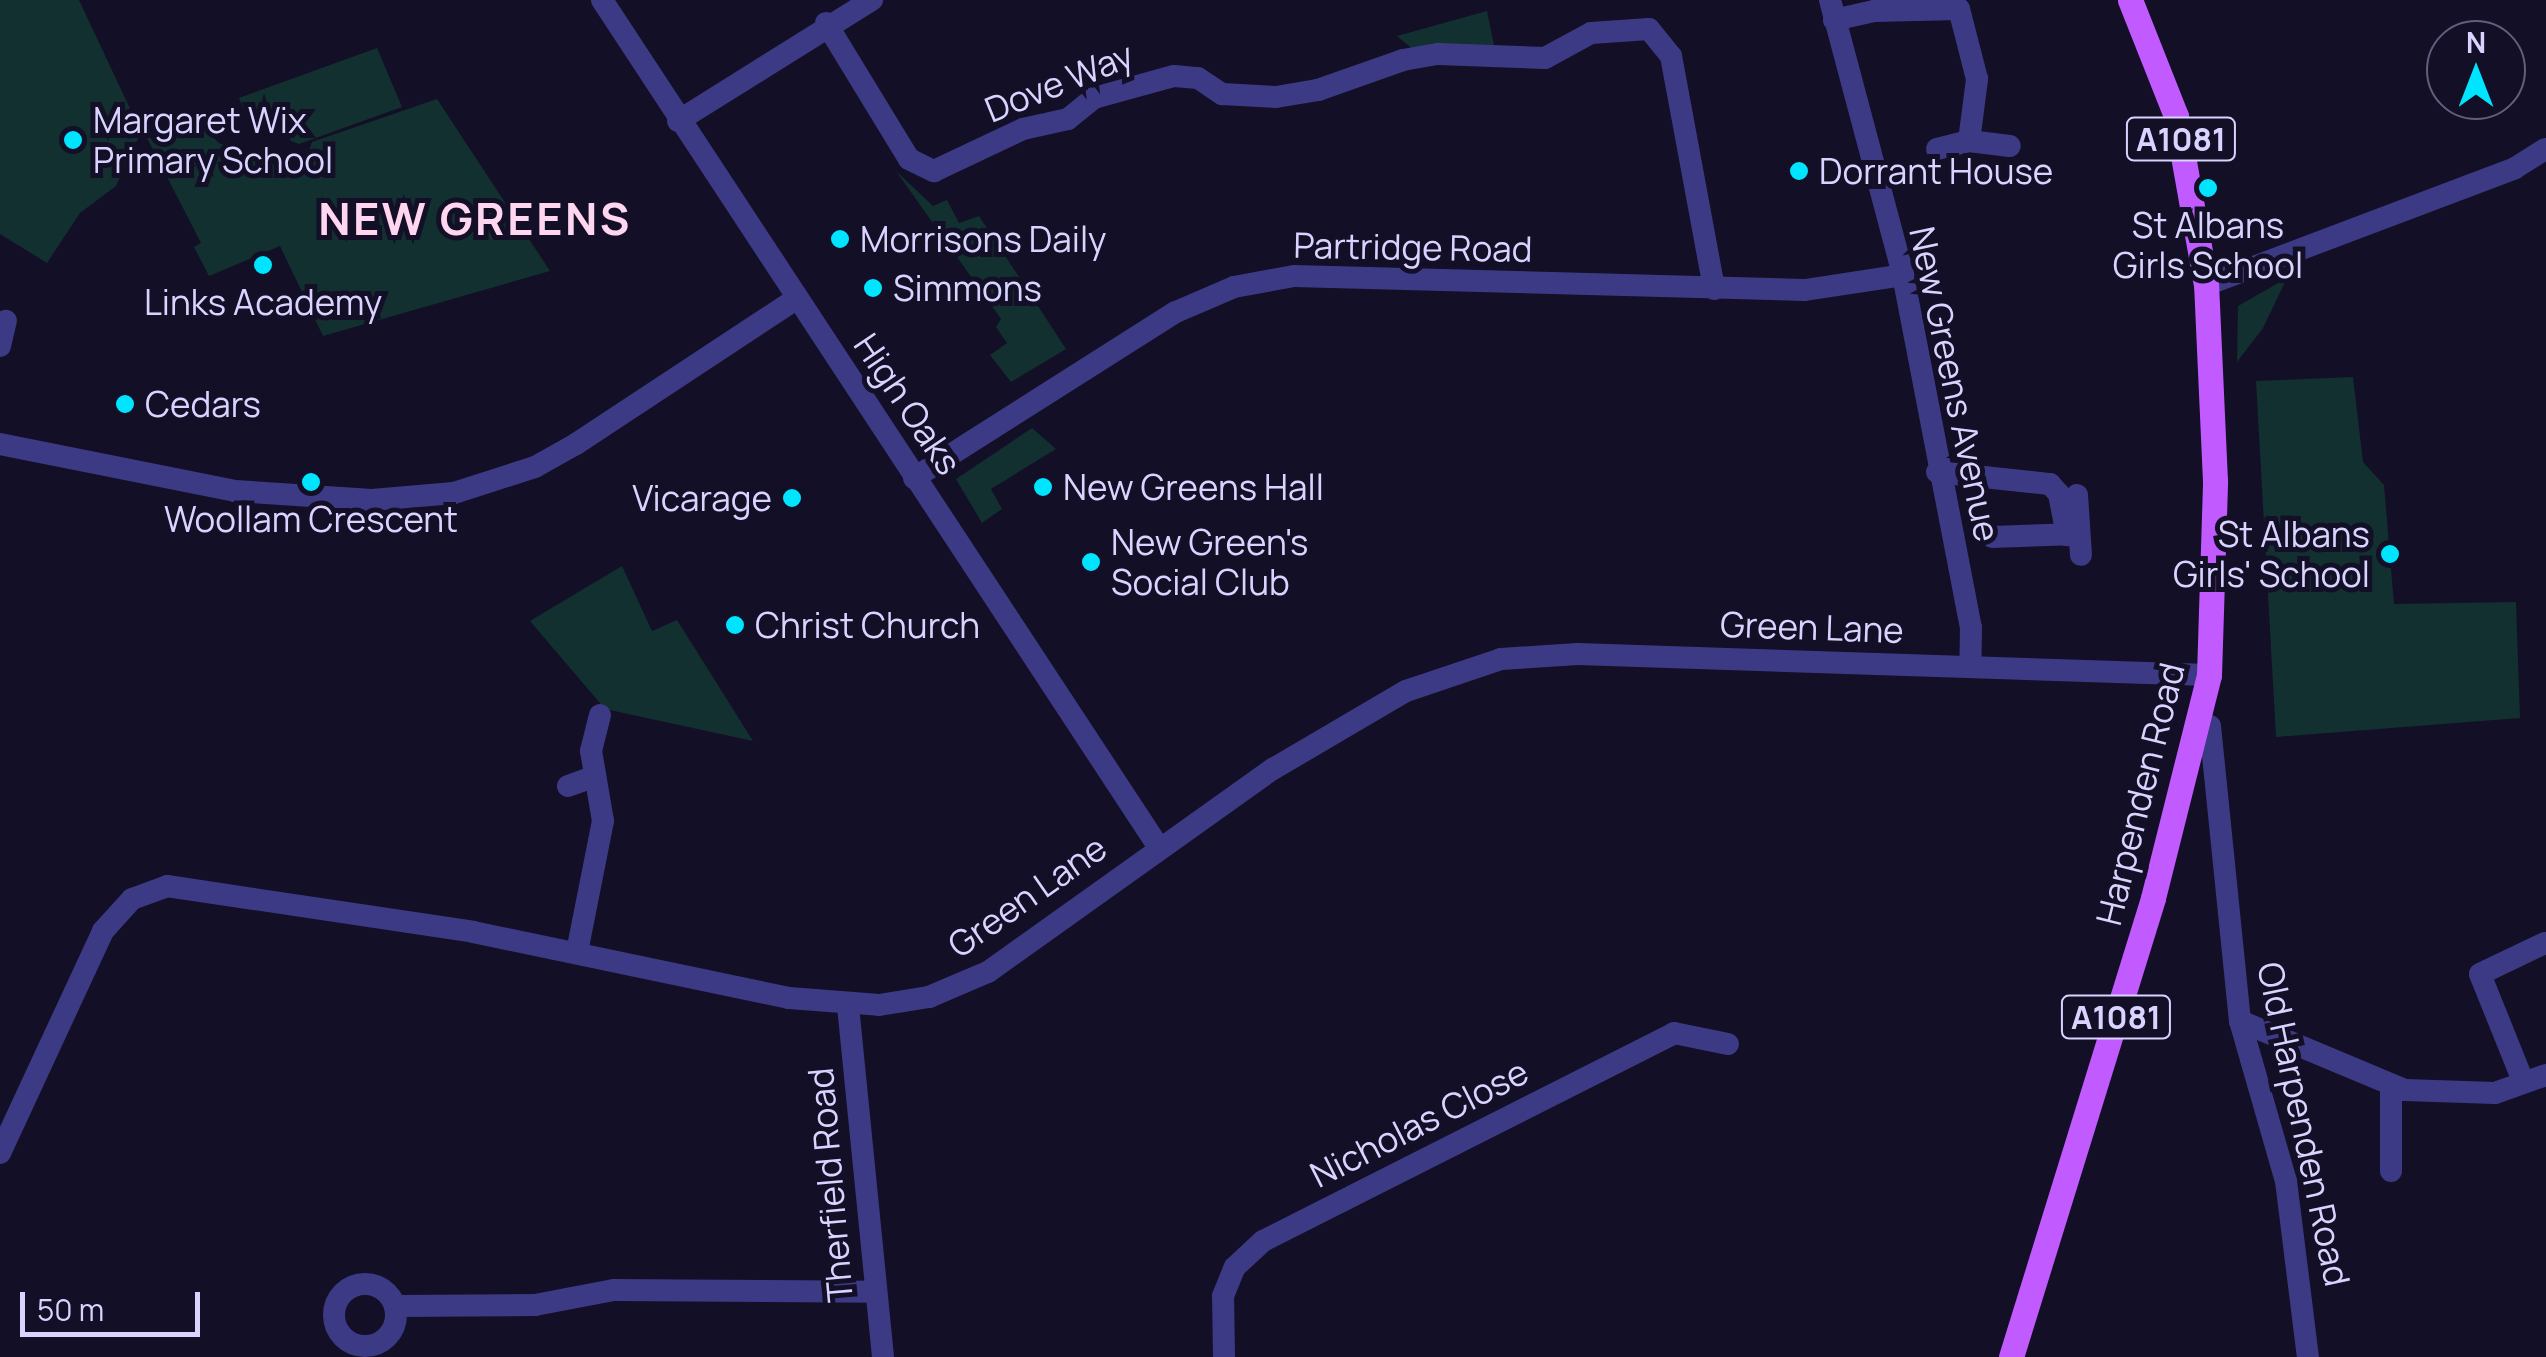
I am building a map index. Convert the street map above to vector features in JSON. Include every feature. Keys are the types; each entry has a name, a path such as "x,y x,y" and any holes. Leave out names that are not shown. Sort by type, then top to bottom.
{"main road":[{"name":"Harpenden Road","path":"2011,1357 2153,898 2209,675 2215,481 2206,285 2176,116 2130,0"}],"street":[{"name":"High Oaks","path":"602,0 1158,846"},
{"path":"678,121 826,23 872,0"},
{"path":"1832,10 1961,4 1977,79 1969,141"},
{"name":"New Greens Avenue","path":"1832,10 1903,275 1937,472 1971,628 1970,667"},
{"name":"Dove Way","path":"826,23 909,159 934,171 1022,129 1068,119 1094,98 1174,76 1198,78 1222,94 1276,97 1318,90 1403,60 1438,54 1545,58 1591,33 1650,29 1672,56 1714,289"},
{"path":"1937,149 1969,141 2010,146"},
{"path":"2206,285 2516,168 2546,149"},
{"name":"Partridge Road","path":"914,478 1176,312 1234,287 1294,276 1805,290 1903,275"},
{"path":"0,444 235,490 372,500 454,493 535,467 576,444 796,299"},
{"path":"0,346 6,321"},
{"path":"1937,472 2050,484 2059,494 2075,541"},
{"path":"2075,541 2077,495"},
{"path":"1992,537 2075,541"},
{"name":"Green Lane","path":"0,1153 103,931 143,893 180,885 218,890 577,952 848,1006 904,1002 958,987 1020,952 1158,846 1406,692 1501,659 1578,654 2209,675"},
{"path":"577,952 603,821 590,751 600,715"},
{"name":"Old Harpenden Road","path":"2210,726 2240,1022 2286,1181 2308,1357"},
{"path":"568,786 595,776"},
{"path":"2240,1022 2391,1085 2495,1093 2534,1078 2480,974 2546,943"},
{"name":"Therfield Road","path":"848,1006 883,1357"},
{"name":"Nicholas Close","path":"1224,1357 1222,1296 1236,1268 1264,1241 1674,1032 1728,1044"},
{"path":"2391,1085 2391,1170"},
{"path":"396,1306 535,1305 614,1290 875,1292"}],"green space":[{"path":"0,0 79,0 141,132 116,186 80,213 47,263 0,234"},
{"path":"1487,11 1494,45 1416,52 1397,36"},
{"path":"377,48 402,107 299,144 291,141 280,112 249,123 239,98"},
{"path":"437,99 550,271 323,336 280,246 209,276 194,247 201,243 147,138 194,119 219,143 301,175 312,142"},
{"path":"896,171 933,206 947,200 959,223 979,216 1066,349 1011,382 990,355 1007,343 996,327 1001,319"},
{"path":"2287,278 2263,328 2237,362 2238,306"},
{"path":"2353,377 2363,462 2384,485 2394,604 2516,602 2520,718 2276,737 2256,381"},
{"path":"1032,428 1056,449 991,489 1002,509 982,523 956,479"},
{"path":"622,566 652,631 677,620 753,741 605,709 530,621"}],"place":[{"name":"Margaret Wix Primary School","path":"73,140"},
{"name":"Dorrant House","path":"1799,171"},
{"name":"St Albans Girls School","path":"2208,188"},
{"name":"Morrisons Daily","path":"840,239"},
{"name":"Links Academy","path":"263,265"},
{"name":"Simmons","path":"873,288"},
{"name":"Cedars","path":"125,404"},
{"name":"Woollam Crescent","path":"311,482"},
{"name":"New Greens Hall","path":"1043,487"},
{"name":"Vicarage","path":"792,498"},
{"name":"St Albans Girls' School","path":"2390,554"},
{"name":"New Green's Social Club","path":"1091,562"},
{"name":"Christ Church","path":"735,625"}],"district":[{"name":"NEW GREENS","path":"475,219"}]}
